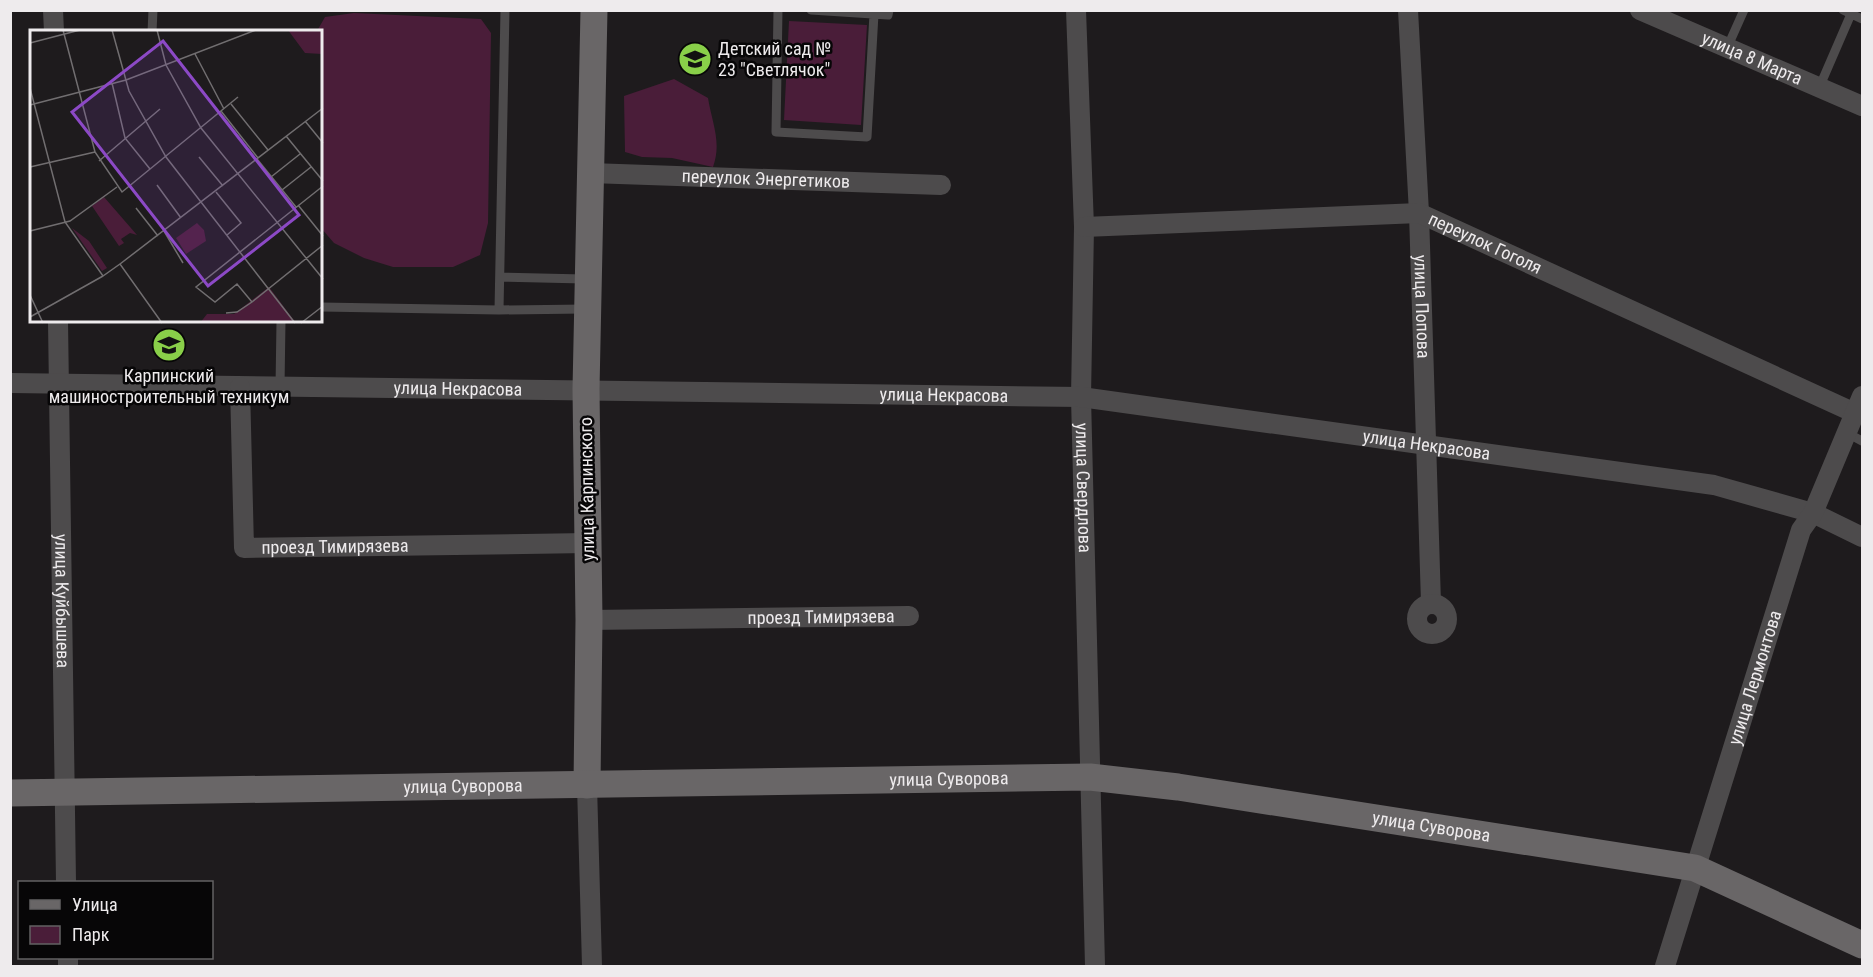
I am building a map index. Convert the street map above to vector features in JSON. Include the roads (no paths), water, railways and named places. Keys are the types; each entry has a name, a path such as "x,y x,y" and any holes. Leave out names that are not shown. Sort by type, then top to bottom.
{"street":[{"path":"53,10 54,30"},
{"name":"улица Карпинского","path":"592,966 587,785 589,620 586,388 594,10"},
{"name":"улица Свердлова","path":"1076,10 1084,227 1081,397 1095,966"},
{"name":"улица Попова","path":"1408,10 1419,213 1431,603"},
{"name":"улица 8 Марта","path":"1640,11 1863,106"},
{"name":"переулок Энергетиков","path":"590,173 941,185"},
{"name":"переулок Гоголя","path":"1084,227 1419,213 1859,404"},
{"name":"улица Куйбышева","path":"58,322 66,881"},
{"name":"улица Некрасова","path":"10,383 240,387 586,388 1081,397 1714,485 1813,513 1863,537"},
{"name":"проезд Тимирязева","path":"240,387 244,548 588,543"},
{"name":"улица Лермонтова","path":"1665,966 1801,530 1813,513 1855,437 1859,404"},
{"name":"проезд Тимирязева","path":"589,620 909,616"},
{"name":"улица Суворова","path":"10,793 1090,777 1178,787 1695,868 1863,945"}],"lane":[{"path":"152,30 153,10"},
{"path":"499,310 505,10"},
{"path":"778,10 776,132 867,137 874,14"},
{"path":"811,10 888,15 889,10"},
{"path":"1727,48 1744,10"},
{"path":"1819,88 1847,12 1863,19"},
{"path":"500,277 588,279"},
{"path":"322,307 587,309"},
{"path":"280,387 281,322"}],"place":[{"name":"Детский сад № 23 \"Светлячок\"","path":"695,59"},
{"name":"Карпинский машиностроительный техникум","path":"169,345"}]}
